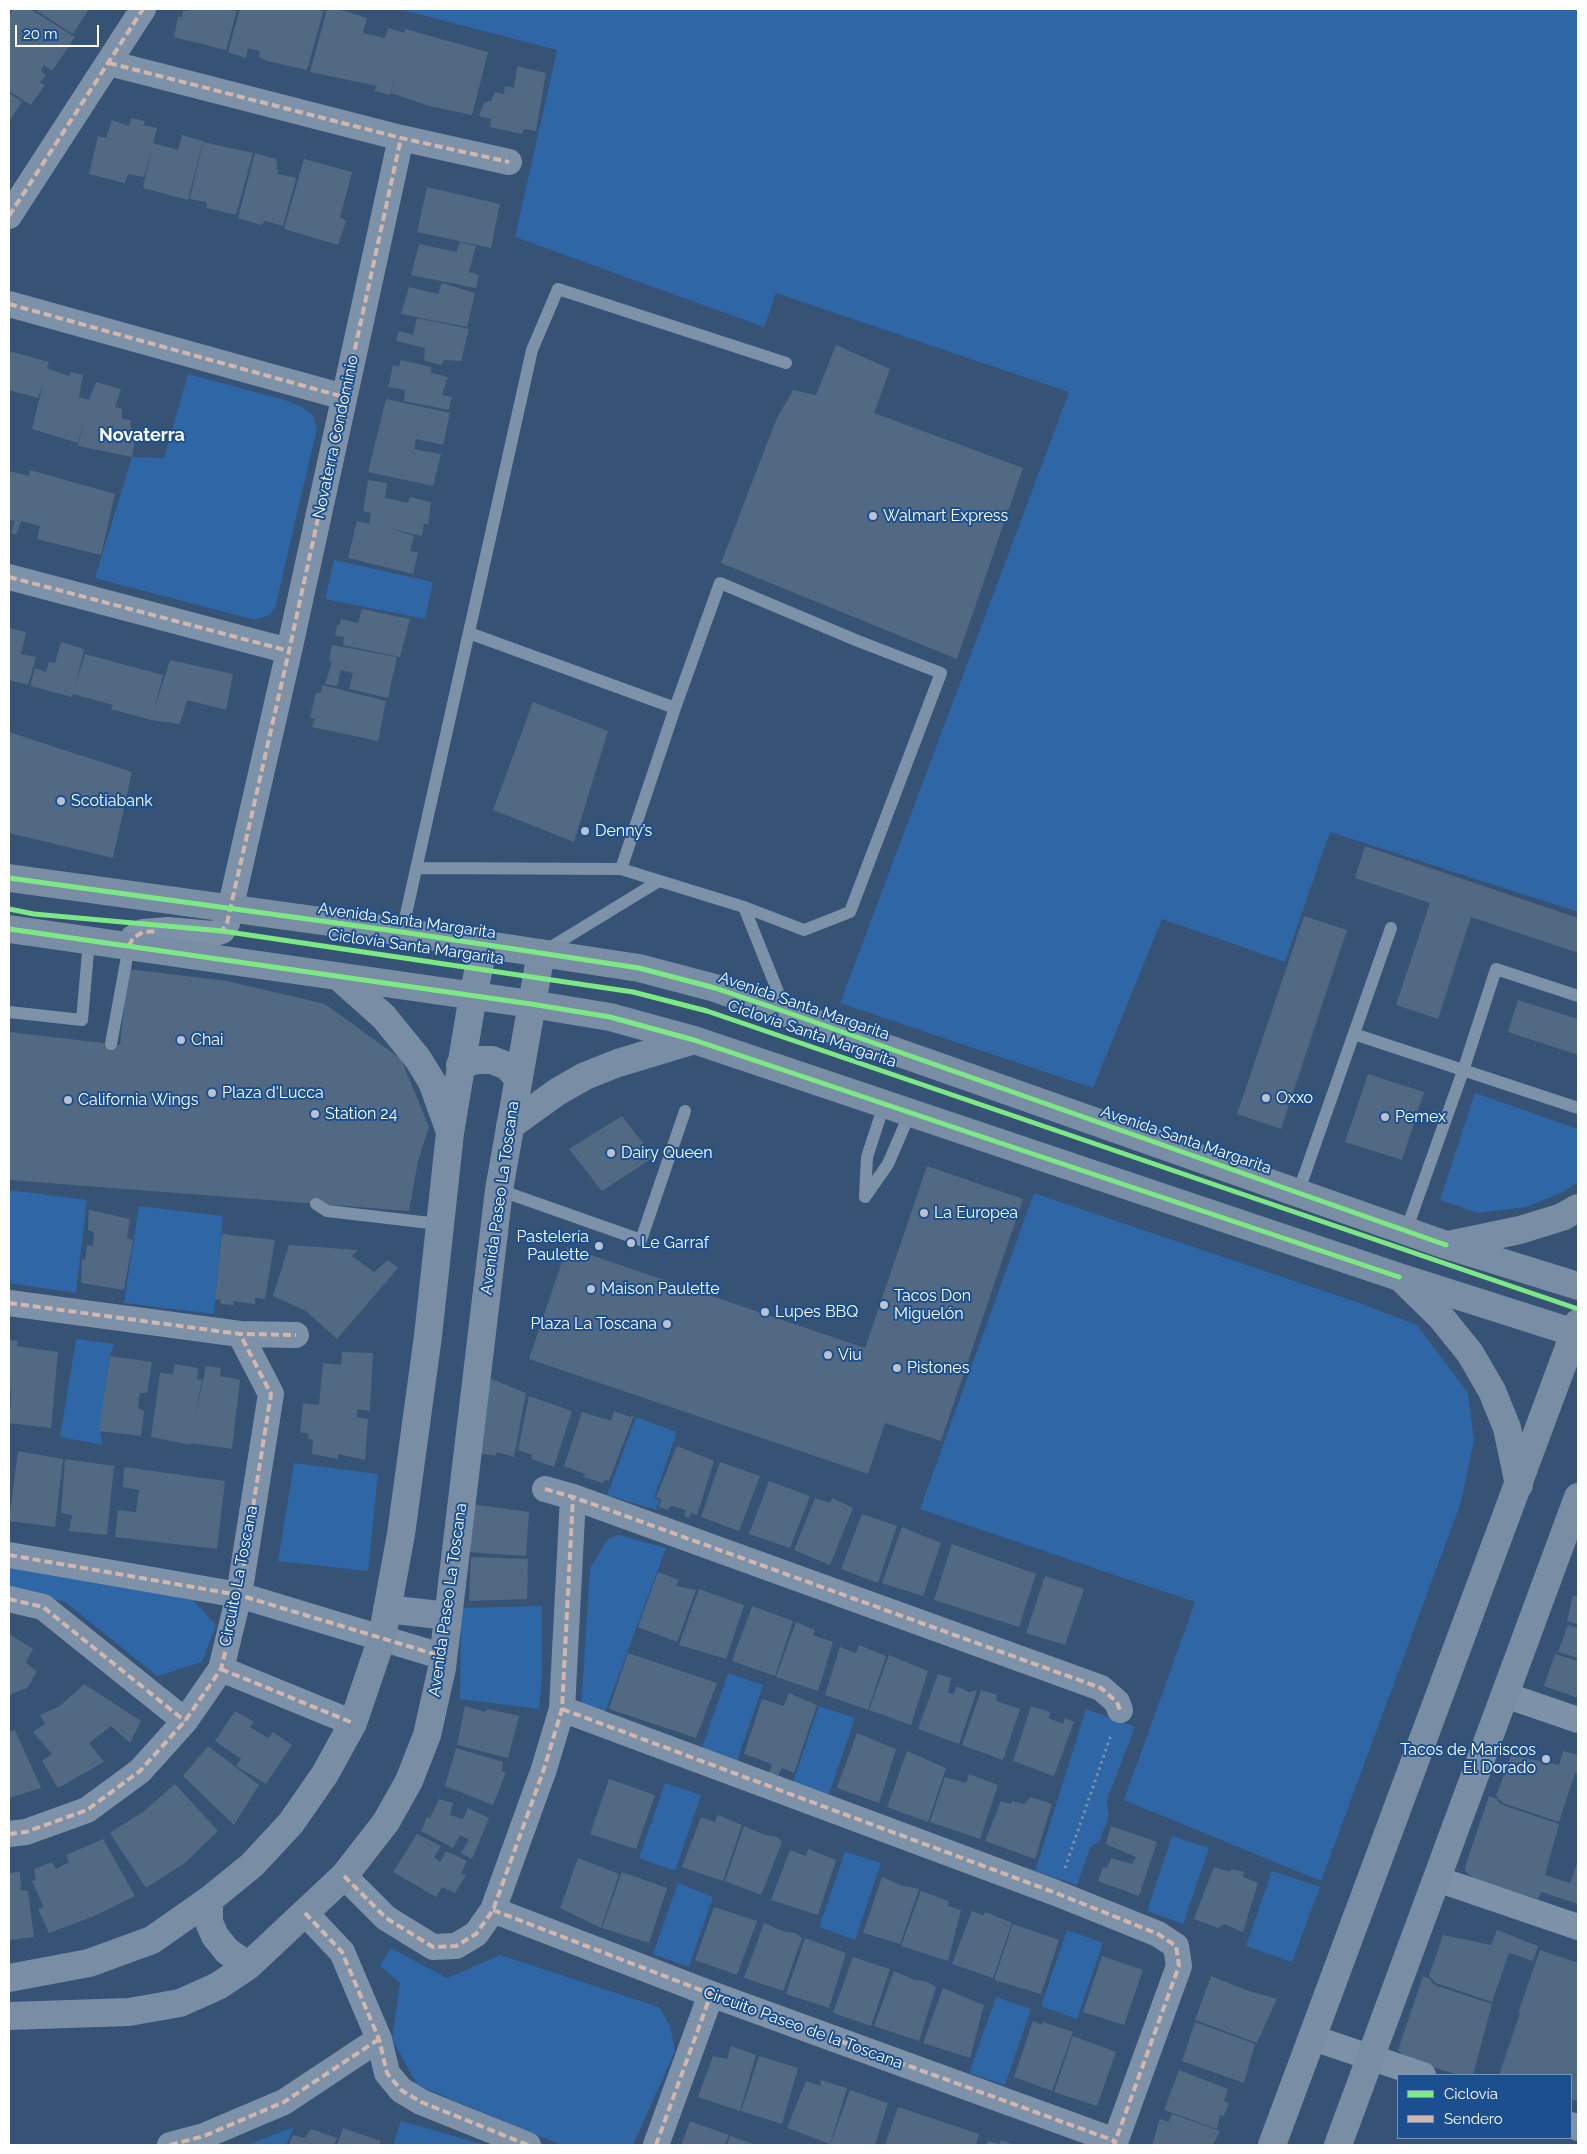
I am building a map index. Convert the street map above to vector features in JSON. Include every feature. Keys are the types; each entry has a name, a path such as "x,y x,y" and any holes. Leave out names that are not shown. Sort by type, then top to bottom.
{"main road":[{"name":"Avenida Santa Margarita","path":"9,878 402,932 639,968 715,988 786,1012 1446,1245 1578,1286"},
{"path":"9,929 473,995 610,1017 694,1040 1399,1277 1577,1330 1272,2145"},
{"path":"9,1978 89,1963 152,1940 209,1900 252,1865 291,1823 325,1774 353,1723 382,1638 401,1534 428,1336 450,1133 460,1065 484,945"},
{"name":"Avenida Paseo La Toscana","path":"9,2016 129,2012 180,2004 218,1986 248,1966 344,1876 386,1822 409,1781 427,1735 444,1657 499,1190 541,954"},
{"path":"339,977 384,1017 418,1059 432,1082 450,1133"},
{"path":"510,1126 557,1092 585,1076 618,1063 694,1040"},
{"path":"460,1065 476,1060 492,1060 507,1066 518,1077"},
{"path":"1446,1245 1520,1230 1562,1217 1578,1208"},
{"path":"1399,1277 1440,1316 1464,1346 1492,1391 1507,1428 1519,1485"},
{"path":"1338,2145 1505,1695 1574,1524 1578,1497"},
{"path":"387,1608 448,1616"},
{"path":"209,1900 209,1922 214,1936 227,1951 248,1966"}],"street":[{"path":"9,216 143,9"},
{"path":"109,63 402,138 509,162"},
{"name":"Novaterra Condominio","path":"129,946 133,938 142,932 168,930 205,934 222,931 227,923 402,138"},
{"path":"9,304 344,397"},
{"path":"9,577 289,651"},
{"path":"9,1303 240,1334 296,1335"},
{"name":"Circuito La Toscana","path":"9,1834 26,1832 87,1810 140,1771 186,1722 221,1669 239,1596 271,1394 240,1334"},
{"path":"545,1489 573,1497 1100,1688 1117,1702 1120,1710"},
{"path":"344,1876 386,1918 433,1947 456,1946 476,1934 493,1910 544,1769 562,1709 573,1497"},
{"path":"9,1555 239,1596 444,1657"},
{"path":"9,1599 42,1607 186,1722"},
{"path":"221,1669 353,1723"},
{"path":"1505,1695 1578,1720"},
{"name":"Circuito Paseo de la Toscana","path":"493,1910 711,1994 1114,2143 1179,1966 1176,1946 1158,1934 1056,1893 562,1709"},
{"path":"1437,1879 1578,1927"},
{"path":"305,1914 342,1952 379,2039 387,2073 401,2090 421,2102 528,2145"},
{"path":"656,2145 711,1994"},
{"path":"1312,2038 1420,2074"},
{"path":"170,2145 204,2136 284,2102 379,2039"}],"lane":[{"path":"402,932 532,350 558,289 786,363"},
{"path":"416,868 621,869 744,907 804,930 850,912 941,673 858,641 720,583 675,708 621,869"},
{"path":"468,633 675,708"},
{"path":"541,954 659,881"},
{"path":"744,907 786,1012"},
{"path":"1298,1193 1391,928"},
{"path":"9,1012 82,1020 89,940"},
{"path":"111,1044 129,946"},
{"path":"1406,1231 1463,1071 1496,969 1578,996"},
{"path":"1354,1034 1578,1108"},
{"path":"884,1104 868,1157 865,1197 888,1164 910,1113"},
{"path":"499,1190 641,1240 685,1111"},
{"path":"316,1204 327,1211 439,1224"}],"path":[{"path":"1056,1893 1120,1710"}],"shaded area":[{"path":"399,9 1578,9 1578,912 1330,832 1285,962 1162,919 1093,1088 840,1003 1069,392 776,293 764,327 515,237 557,50"},
{"path":"188,374 285,400 302,407 313,415 317,428 275,608 269,615 255,620 95,578 132,457 164,458"},
{"path":"334,560 433,582 425,619 325,599"},
{"path":"1475,1093 1578,1129 1578,1182 1561,1193 1526,1207 1478,1213 1440,1200"},
{"path":"9,1190 87,1200 76,1293 9,1283"},
{"path":"1034,1193 1362,1304 1417,1325 1468,1393 1474,1440 1461,1502 1321,1881 1124,1800 1195,1602 920,1509"},
{"path":"139,1206 223,1216 214,1314 124,1303"},
{"path":"76,1339 114,1344 110,1356 100,1431 103,1445 60,1437"},
{"path":"636,1417 677,1432 654,1498 659,1500 656,1510 607,1495"},
{"path":"294,1463 378,1474 368,1571 278,1561"},
{"path":"619,1535 666,1548 604,1715 581,1709 590,1568 608,1539"},
{"path":"9,1568 193,1600 216,1625 202,1662 157,1676 65,1602 9,1588"},
{"path":"542,1606 542,1679 539,1709 460,1699 461,1608"},
{"path":"728,1673 763,1685 737,1761 702,1748"},
{"path":"819,1706 855,1718 829,1794 793,1782"},
{"path":"1086,1709 1135,1727 1107,1800 1109,1816 1100,1840 1090,1848 1077,1885 1035,1871"},
{"path":"665,1783 701,1795 675,1871 639,1858"},
{"path":"1172,1836 1209,1848 1183,1924 1147,1911"},
{"path":"845,1852 881,1863 855,1940 819,1927"},
{"path":"1272,1871 1320,1887 1292,1962 1246,1946"},
{"path":"678,1883 713,1897 689,1967 653,1954"},
{"path":"1067,1930 1103,1943 1077,2019 1041,2006"},
{"path":"391,1948 447,1978 500,1955 659,2007 670,2025 675,2051 633,2145 561,2145 417,2085 392,2039 400,1983 380,1966"},
{"path":"996,1997 1031,2009 1005,2085 969,2073"},
{"path":"401,2121 485,2145 393,2145"},
{"path":"294,2127 286,2145 247,2145"}],"building":[{"path":"13,9 30,9 75,37 52,71 44,65 41,71 46,75 40,82 45,85 31,105 9,91 9,15"},
{"path":"34,9 89,9 73,34"},
{"path":"188,9 237,9 226,50 174,37 178,17 182,17 183,10 188,11"},
{"path":"240,9 324,9 307,70 267,61 259,57 260,51 248,48 246,58 228,52"},
{"path":"327,9 338,9 367,18 363,33 385,38 388,28 405,33 405,29 488,52 472,115 429,106 391,93 397,69 390,95 374,91 377,86 310,72"},
{"path":"517,66 546,73 536,131 524,129 522,134 490,127 491,119 479,116 484,103 492,100 495,92 504,94 505,86 514,88"},
{"path":"9,93 22,102 10,120 9,119"},
{"path":"131,118 145,121 144,125 157,128 153,143 178,150 182,135 203,141 188,200 143,188 152,147 144,177 128,174 125,183 89,174 98,136 106,138 112,120 129,126"},
{"path":"203,142 253,153 236,215 207,208 206,202 190,199"},
{"path":"255,153 276,159 278,174 296,178 283,226 265,221 261,225 238,218"},
{"path":"304,159 352,172 340,217 346,221 338,245 284,229"},
{"path":"427,187 500,204 491,248 417,232"},
{"path":"460,242 476,246 469,272 479,275 476,288 411,275 419,244 456,252"},
{"path":"442,283 475,293 467,327 401,314 409,287 438,294"},
{"path":"417,318 469,329 461,361 444,360 441,365 424,360 425,348 396,341 399,331 413,335"},
{"name":"Walmart Express","path":"836,345 890,369 874,413 1023,468 957,659 721,563 776,420 793,390 816,395"},
{"path":"9,351 49,362 47,368 69,376 71,372 83,375 79,397 89,400 96,382 121,389 115,407 122,409 122,419 130,420 131,427 136,433 132,457 78,446 85,417 78,443 32,429 44,380 38,398 9,390"},
{"path":"401,360 431,367 431,373 448,377 442,395 452,397 449,410 404,401 405,390 388,387 393,365 399,367"},
{"path":"386,399 450,413 443,445 416,439 414,449 441,454 433,486 368,472"},
{"path":"30,470 115,494 101,555 37,539 40,526 21,521 16,535 11,533 15,521 9,520 9,471 29,476"},
{"path":"368,480 387,483 385,498 408,503 410,497 431,502 428,525 424,523 422,536 387,528 414,536 410,551 418,552 413,574 348,558 357,521 369,524 371,513 363,511"},
{"path":"362,609 410,619 400,657 343,645 344,637 335,636 337,625 340,625 341,619 358,623"},
{"path":"9,628 26,632 21,654 36,657 28,685 9,680"},
{"path":"61,642 84,649 75,686 85,654 163,675 154,710 170,660 233,674 226,710 187,700 180,724 151,720 111,709 113,705 73,694 72,697 30,686 35,668 46,672 49,662 55,663"},
{"path":"332,645 397,657 388,698 349,689 353,673 341,670 337,686 325,684 332,662 329,661"},
{"path":"322,685 386,701 378,741 312,727 315,719 310,717 316,693 321,693"},
{"path":"533,702 608,731 574,842 493,810"},
{"path":"9,732 132,772 113,858 9,833"},
{"path":"1365,846 1578,918 1578,953 1471,917 1438,1019 1396,1005 1430,903 1355,878"},
{"path":"1304,916 1347,930 1281,1129 1237,1114"},
{"name":"Plaza d'Lucca","path":"128,969 227,981 325,1004 401,1059 429,1127 418,1161 409,1211 9,1180 9,1032 120,1045"},
{"path":"1518,1000 1578,1019 1578,1055 1508,1032"},
{"name":"Pemex","path":"1368,1074 1424,1092 1402,1160 1345,1142"},
{"name":"Dairy Queen","path":"622,1116 654,1157 602,1191 569,1149"},
{"name":"Plaza La Toscana","path":"927,1166 1023,1199 941,1441 885,1423 868,1474 529,1359 567,1247 865,1348"},
{"path":"89,1210 130,1219 127,1238 133,1240 124,1290 81,1283 82,1259 85,1260 87,1245 93,1246 94,1232 88,1230"},
{"path":"222,1234 275,1240 265,1299 255,1298 255,1304 233,1301 234,1305 221,1304 220,1299 215,1300"},
{"path":"289,1245 358,1250 352,1256 374,1272 388,1260 398,1268 337,1339 306,1311 273,1296"},
{"path":"9,1340 18,1341 17,1346 58,1352 51,1428 9,1423 12,1386 9,1399"},
{"path":"342,1352 373,1353 370,1411 357,1409 357,1417 368,1419 365,1460 338,1454 338,1459 312,1454 313,1440 308,1439 309,1434 300,1432 303,1403 319,1405 323,1363 341,1365"},
{"path":"110,1356 152,1362 147,1393 140,1393 138,1408 144,1411 141,1436 99,1431"},
{"path":"175,1364 198,1368 197,1380 202,1379 195,1417 206,1366 221,1368 220,1376 240,1380 232,1449 191,1443 191,1445 151,1437 160,1373 173,1374"},
{"path":"489,1378 526,1393 514,1457 497,1452 496,1456 479,1453"},
{"path":"529,1396 572,1411 554,1467 531,1459 532,1455 518,1450"},
{"path":"614,1411 630,1417 634,1415 609,1481 605,1480 603,1483 584,1477 585,1474 564,1466 582,1412 611,1421"},
{"path":"677,1446 714,1461 697,1515 691,1513 689,1518 684,1516 686,1510 671,1506 668,1510 659,1507 661,1499 656,1497"},
{"path":"18,1451 63,1459 55,1527 9,1521"},
{"path":"65,1459 114,1466 107,1535 69,1531 72,1515 61,1513"},
{"path":"720,1462 760,1476 739,1531 701,1517"},
{"path":"124,1467 225,1481 217,1549 115,1537 118,1510 136,1512 139,1490 123,1487"},
{"path":"769,1481 810,1496 790,1548 749,1534"},
{"path":"815,1498 830,1503 832,1498 853,1508 830,1565 794,1550"},
{"path":"470,1504 529,1512 526,1556 467,1552"},
{"path":"862,1514 897,1526 878,1583 841,1569"},
{"path":"902,1527 941,1543 923,1596 882,1583"},
{"path":"952,1544 1036,1574 1019,1627 934,1600"},
{"path":"471,1557 528,1559 527,1599 469,1601"},
{"path":"658,1572 679,1580 676,1586 696,1590 677,1642 638,1627"},
{"path":"1045,1576 1084,1589 1065,1645 1026,1633"},
{"path":"699,1589 744,1605 726,1659 679,1645"},
{"path":"1573,1595 1578,1597 1578,1624 1567,1621"},
{"path":"752,1606 793,1621 775,1676 732,1661"},
{"path":"796,1622 815,1630 813,1635 833,1642 818,1691 776,1677"},
{"path":"1568,1625 1578,1628 1578,1658 1558,1652"},
{"path":"11,1635 33,1649 26,1662 37,1672 27,1688 9,1695 9,1638"},
{"path":"859,1645 886,1656 868,1710 825,1695 840,1647 856,1653"},
{"path":"628,1653 717,1683 696,1738 609,1709"},
{"path":"1555,1654 1578,1661 1578,1698 1544,1686"},
{"path":"889,1655 928,1671 911,1725 869,1710"},
{"path":"938,1674 951,1678 948,1693 954,1694 956,1686 969,1692 977,1690 959,1744 918,1729"},
{"path":"84,1684 141,1721 130,1743 111,1726 89,1743 104,1762 58,1788 42,1761 52,1754 33,1732 45,1724 40,1715 60,1706"},
{"path":"981,1690 997,1695 996,1701 1020,1709 1003,1760 962,1745"},
{"path":"789,1693 817,1705 794,1773 782,1768 778,1776 769,1773 772,1764 744,1754 762,1699 784,1706"},
{"path":"465,1706 485,1712 488,1709 519,1716 508,1758 457,1745"},
{"path":"1031,1706 1050,1712 1049,1718 1063,1724 1065,1718 1074,1722 1054,1776 1013,1761"},
{"path":"235,1711 254,1722 250,1727 268,1738 273,1732 292,1745 266,1784 236,1766 241,1759 215,1741"},
{"path":"15,1730 41,1788 9,1798 9,1732"},
{"path":"857,1733 896,1749 879,1803 837,1788"},
{"path":"208,1746 259,1785 234,1825 183,1776"},
{"path":"456,1748 503,1762 502,1771 506,1772 493,1805 445,1786"},
{"path":"907,1751 946,1768 928,1822 887,1807"},
{"path":"1563,1751 1578,1755 1578,1774 1575,1773 1559,1822 1503,1803 1496,1796 1511,1755 1559,1765"},
{"path":"969,1774 998,1785 980,1839 930,1822 945,1777 966,1783"},
{"path":"609,1779 655,1795 636,1849 590,1834"},
{"path":"175,1784 218,1831 185,1863 146,1888 110,1833 144,1811"},
{"path":"1489,1796 1497,1799 1499,1803 1505,1806 1559,1824 1545,1875 1570,1883 1578,1861 1578,1904 1541,1892 1538,1899 1474,1879 1468,1874 1465,1870 1467,1861"},
{"path":"1031,1797 1052,1804 1035,1859 985,1841 1001,1801 1011,1804 1012,1801 1024,1804"},
{"path":"439,1799 453,1803 450,1815 463,1819 468,1808 489,1818 472,1859 461,1853 469,1840 460,1835 453,1848 421,1831 427,1817 430,1818"},
{"path":"718,1815 742,1825 723,1881 682,1867 701,1817 715,1822"},
{"path":"744,1826 765,1835 777,1837 782,1842 761,1895 725,1881"},
{"path":"1111,1826 1157,1842 1139,1896 1098,1881 1103,1867 1107,1868 1111,1858 1132,1864 1136,1857 1106,1844"},
{"path":"417,1834 441,1846 434,1857 440,1862 446,1851 467,1861 461,1874 466,1875 455,1893 442,1887 436,1897 393,1872"},
{"path":"103,1839 135,1896 92,1917 49,1933 38,1909 44,1908 32,1881 36,1880 34,1869 52,1862 56,1869 69,1862 66,1855"},
{"path":"808,1849 836,1860 818,1915 771,1900 790,1850 806,1856"},
{"path":"578,1858 619,1874 601,1928 560,1908"},
{"path":"1214,1867 1230,1872 1232,1869 1244,1872 1243,1877 1258,1883 1243,1932 1224,1924 1218,1928 1194,1919"},
{"path":"20,1872 21,1890 28,1891 34,1937 9,1940 9,1873"},
{"path":"622,1872 667,1888 649,1943 602,1928"},
{"path":"882,1877 903,1886 919,1889 900,1944 863,1933"},
{"path":"921,1891 949,1901 948,1906 961,1910 948,1961 901,1946"},
{"path":"714,1907 757,1921 737,1975 695,1960"},
{"path":"972,1911 983,1915 986,1912 1012,1923 993,1978 952,1964"},
{"path":"764,1923 785,1932 796,1933 802,1938 783,1991 744,1978"},
{"path":"1013,1924 1059,1940 1041,1994 994,1980"},
{"path":"1497,1930 1538,1946 1533,1961 1509,1953 1492,2002 1436,1983 1429,1976 1443,1935 1491,1945"},
{"path":"805,1938 846,1953 829,2008 786,1994"},
{"path":"1540,1950 1578,1963 1578,2102 1572,2099 1572,2074 1499,2074 1520,2013 1518,2013"},
{"path":"1102,1956 1143,1970 1124,2025 1083,2012"},
{"path":"853,1957 890,1969 871,2026 833,2013"},
{"path":"894,1971 915,1980 926,1981 936,1987 919,2041 874,2026"},
{"path":"1211,1976 1246,1990 1277,1999 1257,2043 1195,2020"},
{"path":"1423,1976 1430,1979 1437,1986 1492,2004 1473,2074 1455,2074 1407,2059 1398,2050"},
{"path":"943,1988 984,2005 970,2058 923,2043"},
{"path":"1033,2021 1042,2025 1043,2022 1073,2032 1052,2091 1014,2077"},
{"path":"1195,2022 1255,2044 1244,2083 1182,2061"},
{"path":"1073,2036 1116,2052 1097,2106 1054,2092"},
{"path":"731,2046 756,2055 740,2111 698,2097 713,2056 727,2059"},
{"path":"759,2056 798,2068 782,2124 741,2111"},
{"path":"1179,2070 1228,2089 1224,2101 1229,2103 1224,2116 1220,2115 1217,2129 1164,2110"},
{"path":"821,2080 847,2088 830,2144 787,2128 806,2081 820,2086"},
{"path":"850,2090 888,2103 875,2145 830,2145"},
{"path":"898,2107 979,2134 976,2145 885,2145"},
{"path":"1172,2114 1220,2131 1213,2145 1152,2145 1160,2119 1169,2122"},
{"path":"690,2121 729,2135 725,2145 681,2145"},
{"path":"343,2128 381,2141 379,2145 337,2145"},
{"path":"311,2129 337,2138 334,2145 289,2145 293,2135 305,2138"},
{"path":"730,2136 756,2145 727,2145"},
{"path":"1001,2140 1015,2145 986,2145 988,2141 1000,2144"}],"marked path":[{"path":"9,216 143,9"},
{"path":"109,63 401,138 509,162"},
{"path":"219,932 222,931 227,923 289,651 401,138"},
{"path":"9,304 344,397"},
{"path":"9,577 289,651"},
{"path":"129,946 133,938 143,932 157,931"},
{"path":"9,1303 240,1334 296,1335"},
{"path":"9,1834 26,1832 87,1810 140,1771 185,1721 221,1669 239,1595 271,1394 240,1334"},
{"path":"545,1489 573,1497 1101,1688 1117,1702 1120,1710"},
{"path":"344,1876 386,1918 433,1947 456,1946 476,1934 493,1910 544,1769 562,1709 573,1497"},
{"path":"9,1555 239,1595 444,1657"},
{"path":"9,1599 43,1607 185,1721"},
{"path":"221,1669 353,1723"},
{"path":"562,1709 1056,1893 1158,1934 1176,1946 1179,1966 1114,2145"},
{"path":"493,1910 711,1994 1115,2141"},
{"path":"305,1913 342,1952 379,2039 387,2073 401,2090 421,2102 528,2145"},
{"path":"656,2145 711,1994"},
{"path":"170,2145 204,2136 284,2102 379,2039"}],"cycle path":[{"name":"Ciclovía Santa Margarita","path":"9,878 402,932 639,968 715,988 786,1012 1446,1245"},
{"name":"Ciclovía Santa Margarita","path":"9,909 34,914 222,931 633,992 707,1011 1578,1309"},
{"path":"9,929 610,1017 694,1040 1399,1277"}],"place":[{"name":"Walmart Express","path":"873,516"},
{"name":"Scotiabank","path":"61,801"},
{"name":"Denny’s","path":"585,831"},
{"name":"Chai","path":"181,1040"},
{"name":"Plaza d'Lucca","path":"212,1093"},
{"name":"Oxxo","path":"1266,1098"},
{"name":"California Wings","path":"68,1100"},
{"name":"Station 24","path":"315,1114"},
{"name":"Pemex","path":"1385,1117"},
{"name":"Dairy Queen","path":"611,1153"},
{"name":"La Europea","path":"924,1213"},
{"name":"Le Garraf","path":"631,1243"},
{"name":"Pastelería Paulette","path":"599,1246"},
{"name":"Maison Paulette","path":"591,1289"},
{"name":"Tacos Don Miguelón","path":"884,1305"},
{"name":"Lupes BBQ","path":"765,1312"},
{"name":"Plaza La Toscana","path":"667,1324"},
{"name":"Viu","path":"828,1355"},
{"name":"Pistones","path":"897,1368"},
{"name":"Tacos de Mariscos El Dorado","path":"1546,1759"}],"district":[{"name":"Novaterra","path":"142,436"}]}
